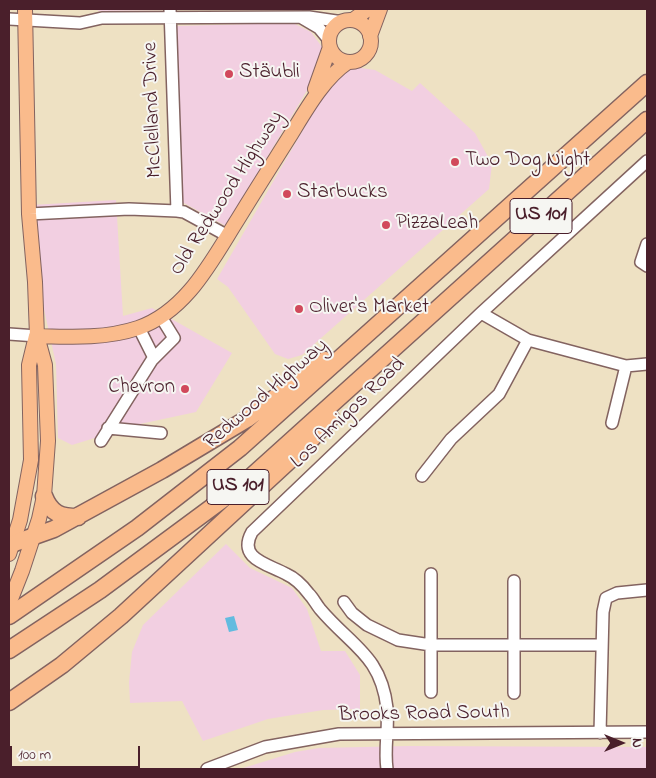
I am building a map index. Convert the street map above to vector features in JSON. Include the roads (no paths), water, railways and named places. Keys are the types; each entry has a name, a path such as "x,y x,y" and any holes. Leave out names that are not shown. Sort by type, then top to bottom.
{"highway":[{"name":"Redwood Highway","path":"9,616 186,492 240,448 647,83"},
{"name":"US 101","path":"9,650 100,590 242,485 647,120"},
{"path":"10,548 78,517 247,419 292,384 381,322"},
{"path":"9,702 62,665 128,609 304,447 396,347"},
{"path":"44,496 48,506 54,513 63,517 78,517"}],"main road":[{"path":"348,21 364,26 370,36 371,43 366,54 356,61 348,62 337,57 330,44 333,29 368,9"},
{"path":"370,36 380,9"},
{"path":"10,548 20,520 31,460 29,366 36,336 35,282 29,214 25,14"},
{"name":"Old Redwood Highway","path":"309,106 330,44"},
{"name":"Old Redwood Highway","path":"36,336 109,335 139,328 161,317 198,280 228,236 309,106 334,72 348,62"},
{"path":"9,604 34,537 44,496 48,442 45,366 36,336"}],"street":[{"path":"9,19 25,14 80,23 102,18 170,13 300,17 348,21"},
{"name":"McClelland Drive","path":"170,13 177,211"},
{"path":"300,17 319,28 330,44"},
{"name":"Los Amigos Road","path":"387,769 385,732 387,711 384,690 369,657 320,609 300,583 288,574 258,561 252,556 248,551 248,538 252,532 481,313 647,161"},
{"path":"29,214 129,209 177,211 184,212 228,236"},
{"path":"647,244 641,262 647,266"},
{"path":"481,313 528,340 626,366 647,364"},
{"path":"101,441 154,358 174,338 161,317"},
{"path":"139,328 154,358"},
{"path":"9,334 36,336"},
{"path":"422,476 450,439 499,394 528,340"},
{"path":"612,423 626,366"},
{"path":"108,428 161,433"},
{"path":"431,574 431,692"},
{"path":"514,581 514,693"},
{"path":"600,733 603,612 606,598 617,593 647,590"},
{"path":"344,602 352,613 367,625 398,640 431,645 602,644"},
{"name":"Brooks Road South","path":"207,769 265,747 339,734 385,732 647,732"}],"water":[{"path":"234,616 238,630 229,632 225,618"}],"place":[{"name":"Stäubli","path":"229,74"},
{"name":"Two Dog Night","path":"455,162"},
{"name":"Starbucks","path":"287,194"},
{"name":"PizzaLeah","path":"386,225"},
{"name":"Oliver's Market","path":"299,309"},
{"name":"Chevron","path":"185,389"}]}
